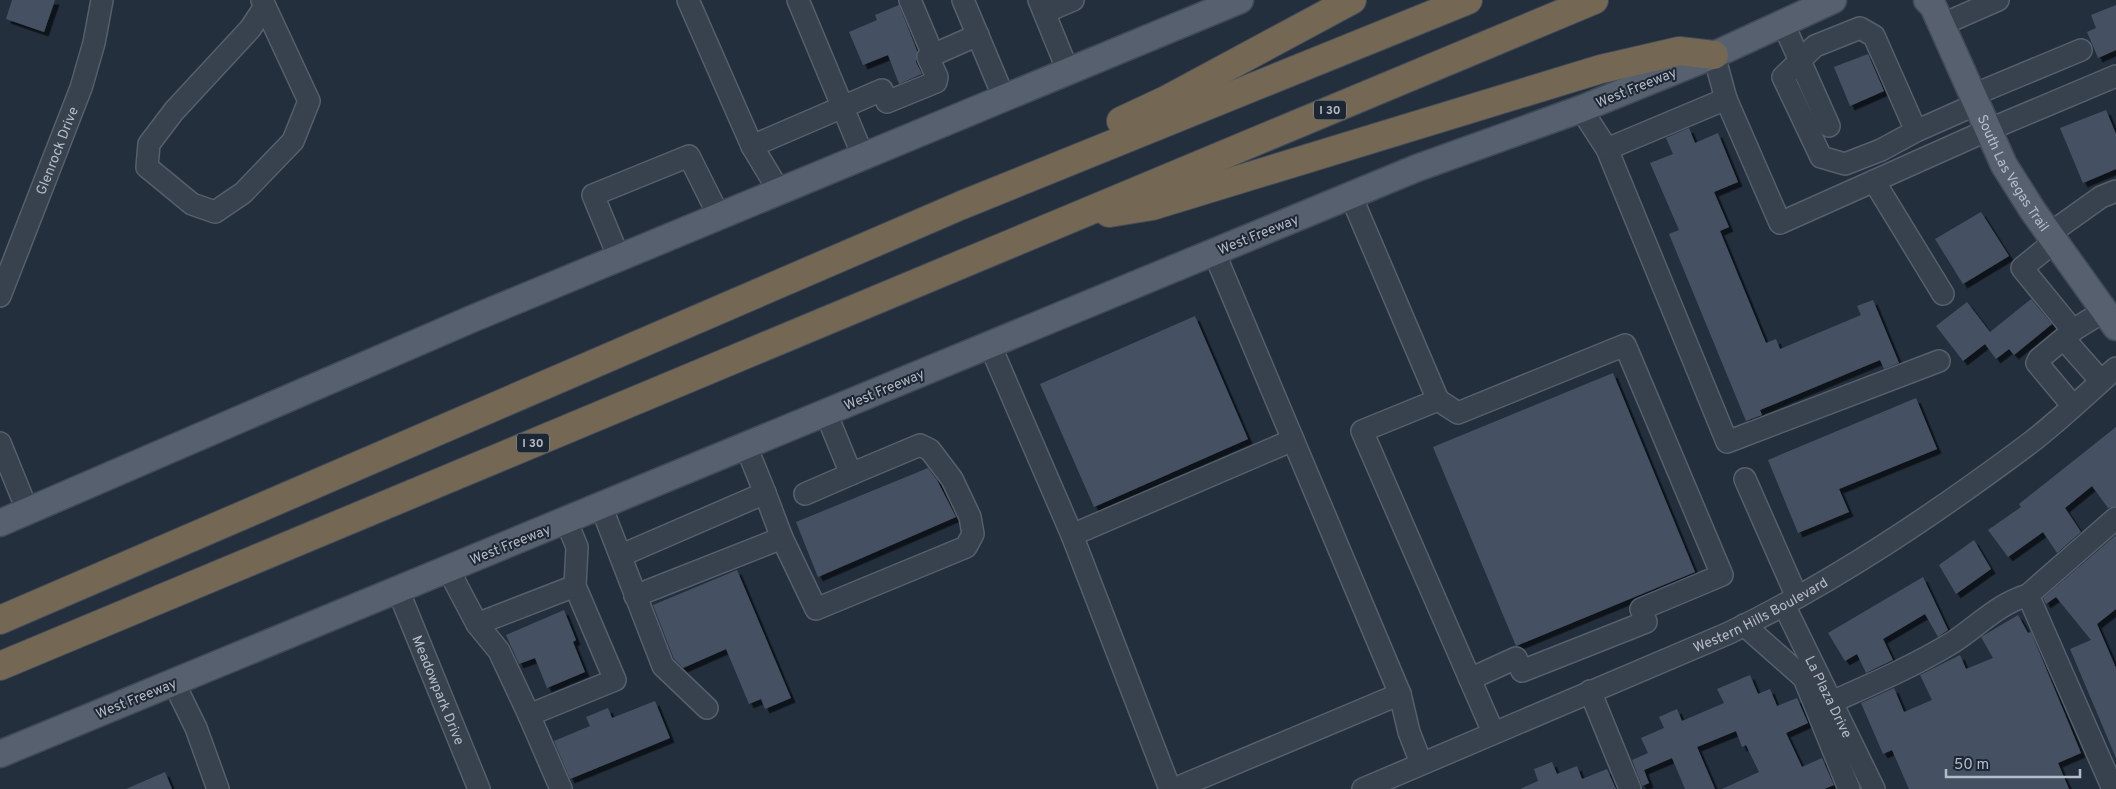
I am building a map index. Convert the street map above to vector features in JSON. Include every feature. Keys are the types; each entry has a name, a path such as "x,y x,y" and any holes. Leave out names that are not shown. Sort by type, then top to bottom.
{"highway":[{"path":"1039,172 1096,133 1166,100 1352,0"},
{"path":"0,620 1039,172 1468,0"},
{"name":"I 30","path":"0,666 1594,0"},
{"path":"1066,220 1152,206 1601,69 1679,51 1714,55"}],"main road":[{"name":"West Freeway","path":"0,754 1417,168 1581,109 1714,55 1833,0"},
{"path":"0,523 474,318 1237,1"},
{"name":"South Las Vegas Trail","path":"1934,8 2004,165 2052,238 2110,319"}],"street":[{"name":"Glenrock Drive","path":"0,293 81,88 94,43 102,0"},
{"path":"688,0 752,146 779,191"},
{"path":"798,0 863,156"},
{"path":"910,0 933,55"},
{"path":"963,0 1004,98"},
{"path":"1068,71 1042,6 1073,0"},
{"path":"1934,8 1998,0"},
{"path":"263,4 309,101 293,141 243,192 215,212 192,204 147,166 150,144 174,111 250,29 263,4"},
{"path":"1777,26 1800,61 1829,126"},
{"path":"1916,131 1874,36 1860,28 1815,46 1784,78 1821,157 1844,164 1881,150 1975,99 2081,50"},
{"path":"752,146 882,90 887,102 936,82 937,77 928,57 978,35"},
{"path":"1714,55 1726,98 1780,223 1988,130 2116,76"},
{"path":"1607,149 1726,98"},
{"path":"1581,109 1607,149 1727,442 1939,360"},
{"path":"619,258 594,195 689,156 719,216"},
{"path":"1874,181 1943,294"},
{"path":"2069,334 2070,328 2022,268 2052,238 2101,197 2115,194"},
{"path":"1351,196 1438,400 1458,413 1625,345 1722,574 1641,609 1646,622 1522,671 1516,658 1470,679"},
{"path":"1214,252 1400,694 1421,764"},
{"path":"2073,406 2037,363 2039,359 2069,334 2110,319"},
{"path":"2069,334 2109,374"},
{"path":"990,345 1072,535 1172,789 1400,694"},
{"name":"Western Hills Boulevard","path":"1363,789 1388,784 1421,764 1744,625 1791,601 1894,540 2032,442 2109,374"},
{"path":"1438,400 1362,431 1493,732"},
{"path":"826,413 851,474"},
{"path":"1072,535 1293,440"},
{"path":"0,443 28,512"},
{"path":"746,446 782,538 816,609 966,547 973,534 970,517 952,479 930,450 920,445 804,494"},
{"name":"La Plaza Drive","path":"1745,479 1832,702 1874,789"},
{"path":"622,555 765,493"},
{"path":"601,506 622,555 635,596 663,666 707,708"},
{"path":"1832,702 1900,672 1951,643 2010,601 2028,595 2116,518"},
{"path":"529,715 615,680 575,586 577,547 566,520"},
{"path":"635,596 782,538"},
{"path":"448,569 477,624 499,651 561,789"},
{"path":"477,624 575,586"},
{"name":"Meadowpark Drive","path":"398,590 479,789"},
{"path":"2028,595 2113,789"},
{"path":"1744,625 1804,678 1849,789"},
{"path":"174,683 196,728 218,789"},
{"path":"1590,691 1630,789"}],"building":[{"path":"12,0 55,0 44,32 6,19"},
{"path":"899,5 917,51 916,62 922,74 899,84 888,55 863,65 849,32 877,20 875,15"},
{"path":"2116,5 2116,50 2098,58 2087,32 2096,28 2091,15"},
{"path":"1868,54 1884,91 1850,106 1834,67"},
{"path":"2106,110 2116,134 2116,169 2083,183 2060,128"},
{"path":"1689,128 1695,143 1718,133 1738,182 1714,192 1729,227 1720,231 1766,343 1776,339 1780,349 1861,315 1857,306 1873,300 1899,363 1884,369 1880,360 1760,410 1762,415 1746,421 1669,234 1679,230 1650,163 1673,154 1666,138"},
{"path":"1981,212 2009,256 1963,284 1935,239"},
{"path":"2031,299 2052,324 2014,355 2009,349 1996,359 1985,344 1963,361 1936,326 1967,302 1990,332"},
{"path":"1195,316 1248,439 1094,507 1040,384"},
{"path":"1613,373 1695,572 1516,646 1433,447"},
{"path":"1916,398 1937,449 1839,489 1849,512 1798,533 1768,460"},
{"path":"2116,427 2116,506 2108,508 2092,486 2065,508 2081,532 2057,553 2043,532 2008,557 1988,530 2021,507 2019,504"},
{"path":"928,468 937,480 956,517 818,577 796,522"},
{"path":"2116,535 2116,609 2097,624 2116,668 2116,758 2070,649 2091,640 2056,597 2046,604 2043,598"},
{"path":"1974,540 1991,569 1956,594 1939,565"},
{"path":"737,570 791,698 765,709 761,699 749,704 726,649 683,668 674,659 653,605"},
{"path":"1923,577 1948,630 1938,637 1925,614 1883,639 1893,660 1866,673 1857,654 1845,661 1828,633"},
{"path":"564,610 576,640 573,642 585,672 547,688 535,658 519,664 506,635"},
{"path":"2018,615 2028,633 2031,632 2081,753 2058,763 2069,789 1909,789 1892,750 1883,754 1861,703 1894,688 1904,712 1932,700 1920,675 1960,655 1966,669 1993,658 1981,637"},
{"path":"1750,675 1758,694 1770,689 1777,706 1797,698 1808,723 1786,733 1802,767 1822,758 1834,785 1824,789 1722,789 1759,772 1746,745 1742,747 1736,731 1697,747 1715,789 1685,789 1672,758 1644,770 1649,783 1642,786 1632,760 1648,753 1641,738 1664,728 1659,717 1677,709 1682,721 1724,703 1717,689"},
{"path":"655,701 670,738 570,779 554,741 590,726 586,717 608,708 612,718"},
{"path":"1552,762 1557,774 1577,766 1582,779 1607,769 1616,789 1520,789 1538,781 1534,769"},
{"path":"165,772 172,789 126,789"}]}
